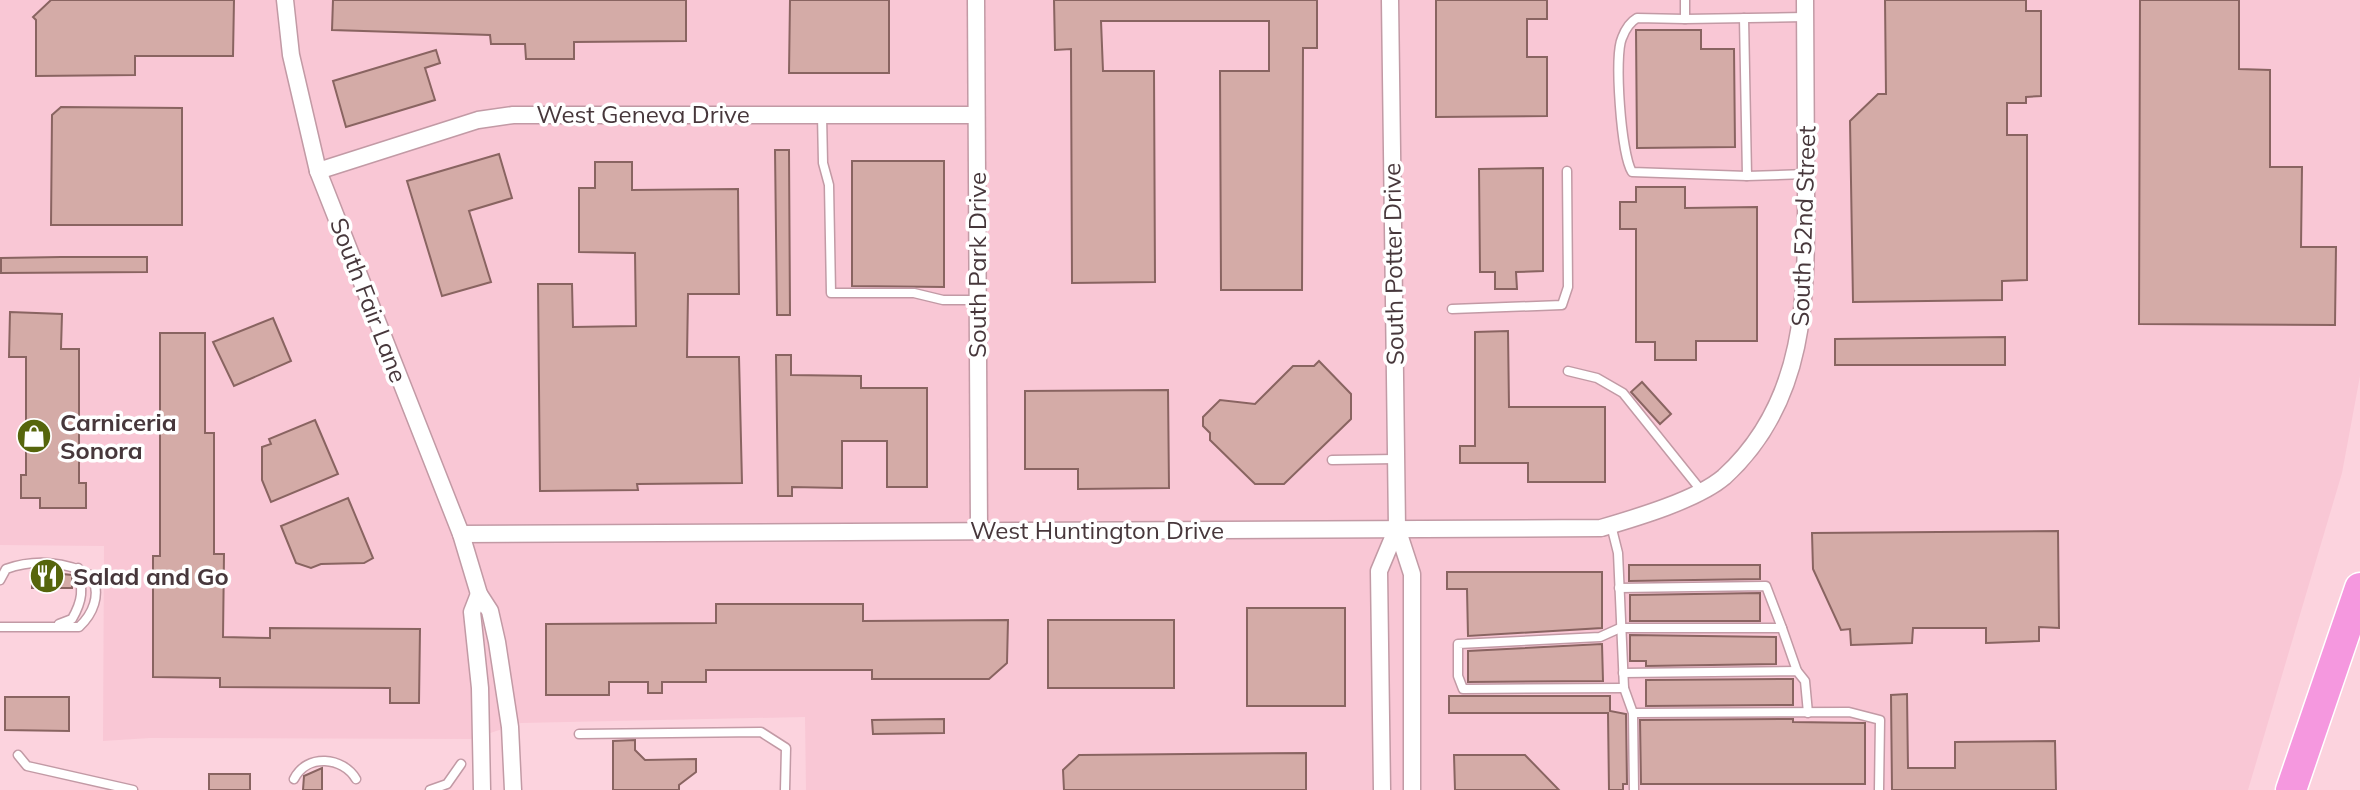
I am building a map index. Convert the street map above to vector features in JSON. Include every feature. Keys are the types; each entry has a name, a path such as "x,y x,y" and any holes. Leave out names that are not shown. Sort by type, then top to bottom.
{"highway":[{"path":"2291,790 2360,588"}],"street":[{"name":"South Fair Lane","path":"285,0 291,55 318,171 461,534 479,594 490,611 510,727 513,790"},
{"name":"South Park Drive","path":"976,0 979,530"},
{"name":"South Potter Drive","path":"1390,0 1395,459 1397,528 1412,574 1412,790"},
{"name":"South 52nd Street","path":"1723,478 1754,440 1776,405 1801,334 1806,271 1805,9"},
{"name":"West Geneva Drive","path":"318,171 478,120 513,115 976,115"},
{"name":"West Huntington Drive","path":"461,534 1601,528 1661,509 1723,478"},
{"name":"South Potter Drive","path":"1382,790 1379,571 1397,528"},
{"name":"South Fair Lane","path":"479,594 472,612 480,688 482,790"}],"lane":[{"path":"1685,0 1685,19"},
{"path":"1805,9 1744,18 1637,18 1620,40 1624,145 1632,172 1747,176 1806,174"},
{"path":"1744,18 1747,176"},
{"path":"822,114 823,163 829,185 831,293 914,293 943,300 978,300"},
{"path":"1452,309 1562,305 1568,287 1567,171"},
{"path":"1568,371 1597,378 1623,393 1700,489"},
{"path":"1332,460 1395,459"},
{"path":"1611,525 1618,553 1624,688 1633,713 1634,790"},
{"path":"0,580 6,569 21,564 78,568 92,576 97,586 90,616 79,627 0,627"},
{"path":"54,625 72,619 81,604 84,592 78,568"},
{"path":"1619,588 1766,586 1797,671 1805,681 1808,713"},
{"path":"1624,688 1463,689 1458,676 1461,641 1600,637 1620,628 1782,628"},
{"path":"1623,673 1797,671"},
{"path":"1633,713 1849,712 1880,720 1879,790"},
{"path":"579,734 761,732 786,748 785,790"},
{"path":"18,755 27,766 133,790"},
{"path":"294,779 299,769 309,763 339,762 348,765 356,779"},
{"path":"430,790 447,784 461,764"}],"shaded area":[{"path":"0,0 2360,0 2360,376 2342,473 2248,790 806,790 805,717 521,723 472,739 150,738 103,741 104,546 0,545"}],"building":[{"path":"51,0 234,0 233,56 135,56 135,75 36,76 36,20 33,17"},
{"path":"333,0 686,0 686,41 574,42 574,59 526,59 525,44 491,44 490,35 332,30"},
{"path":"790,0 889,0 889,73 789,73"},
{"path":"1054,0 1317,0 1317,48 1303,48 1302,290 1221,290 1220,71 1269,71 1269,21 1101,21 1103,71 1154,71 1155,282 1072,283 1071,49 1055,50"},
{"path":"1436,0 1547,0 1547,19 1527,19 1527,57 1547,57 1547,116 1436,117"},
{"path":"1885,0 2026,0 2026,11 2041,11 2041,96 2026,97 2026,103 2007,103 2007,135 2027,135 2027,280 2002,281 2002,300 1853,302 1850,121 1878,94 1886,94"},
{"path":"2140,0 2239,0 2239,69 2270,70 2270,167 2302,167 2301,247 2336,247 2335,325 2139,324"},
{"path":"1636,30 1701,30 1701,49 1734,49 1735,147 1637,148"},
{"path":"436,50 440,63 425,68 435,100 346,127 333,81"},
{"path":"61,107 182,108 182,225 51,225 52,115"},
{"path":"775,150 789,150 790,315 777,315"},
{"path":"499,154 512,198 469,211 491,282 442,296 407,181"},
{"path":"852,161 944,161 944,287 852,286"},
{"path":"595,162 632,162 632,190 738,189 739,294 688,294 687,357 739,357 742,483 637,484 638,490 540,491 538,284 572,284 573,327 636,326 635,253 579,252 579,188 595,188"},
{"path":"1543,168 1543,271 1516,272 1517,289 1495,289 1495,272 1480,272 1479,169"},
{"path":"1636,187 1685,187 1685,208 1757,207 1757,341 1696,341 1696,360 1655,360 1655,342 1636,342 1636,229 1620,229 1620,202 1636,202"},
{"path":"147,257 147,272 1,273 1,258"},
{"path":"10,312 62,314 61,349 79,349 79,483 86,483 86,508 40,508 40,498 21,498 21,475 26,475 26,357 9,357"},
{"path":"273,318 291,361 234,386 213,342"},
{"path":"1508,331 1509,407 1605,407 1605,482 1528,482 1528,463 1460,463 1460,446 1475,446 1475,332"},
{"path":"160,333 205,333 205,433 214,433 214,554 224,554 223,637 270,638 270,628 420,629 419,703 390,703 390,688 220,687 220,678 153,677 153,556 160,556"},
{"path":"2005,337 2005,365 1835,365 1835,339"},
{"path":"776,355 791,355 791,375 861,376 861,388 927,388 927,487 887,487 887,441 842,441 842,488 792,487 792,496 778,496"},
{"path":"1319,361 1351,394 1351,419 1284,484 1255,484 1210,440 1210,433 1203,426 1203,417 1220,400 1255,404 1293,366 1314,366"},
{"path":"1642,382 1671,414 1660,424 1631,392"},
{"path":"1168,390 1169,488 1078,489 1078,469 1025,469 1025,391"},
{"path":"315,420 338,474 271,502 262,480 262,447 271,444 269,439"},
{"path":"348,498 373,558 364,563 321,564 311,568 296,563 281,526"},
{"path":"2058,531 2059,628 2039,627 2039,641 1986,643 1986,628 1913,628 1912,643 1851,645 1850,629 1841,630 1813,569 1812,533"},
{"path":"1629,565 1760,565 1760,579 1629,581"},
{"path":"32,571 72,575 72,588 32,588"},
{"path":"1447,572 1602,572 1602,628 1468,636 1467,589 1447,589"},
{"path":"1760,593 1760,621 1630,621 1630,595"},
{"path":"716,604 863,604 863,621 1008,620 1007,663 989,679 872,679 872,670 706,670 706,682 662,682 662,693 648,693 648,682 609,682 609,695 546,695 546,624 716,623"},
{"path":"1247,608 1345,608 1345,706 1247,706"},
{"path":"1048,620 1174,620 1174,688 1048,688"},
{"path":"1630,635 1776,637 1776,664 1646,666 1646,661 1630,661"},
{"path":"1602,644 1603,681 1468,682 1468,651"},
{"path":"1793,679 1793,705 1646,706 1646,680"},
{"path":"1907,694 1908,768 1955,768 1955,742 2055,741 2056,790 1892,790 1891,695"},
{"path":"1449,696 1610,696 1610,711 1626,714 1627,784 1623,784 1623,790 1609,790 1608,713 1449,713"},
{"path":"5,697 69,697 69,731 5,730"},
{"path":"944,719 944,733 873,734 872,720"},
{"path":"1793,719 1793,722 1865,723 1865,784 1641,784 1640,720"},
{"path":"635,740 635,750 645,760 696,759 696,772 679,785 679,790 613,790 613,741"},
{"path":"1306,753 1306,790 1064,790 1063,770 1079,755"},
{"path":"1454,755 1525,755 1559,790 1455,790"},
{"path":"322,768 322,790 303,790 304,776"},
{"path":"209,774 250,774 250,790 209,790"}],"place":[{"name":"Carniceria Sonora","path":"34,436"},
{"name":"Salad and Go","path":"47,576"}]}
